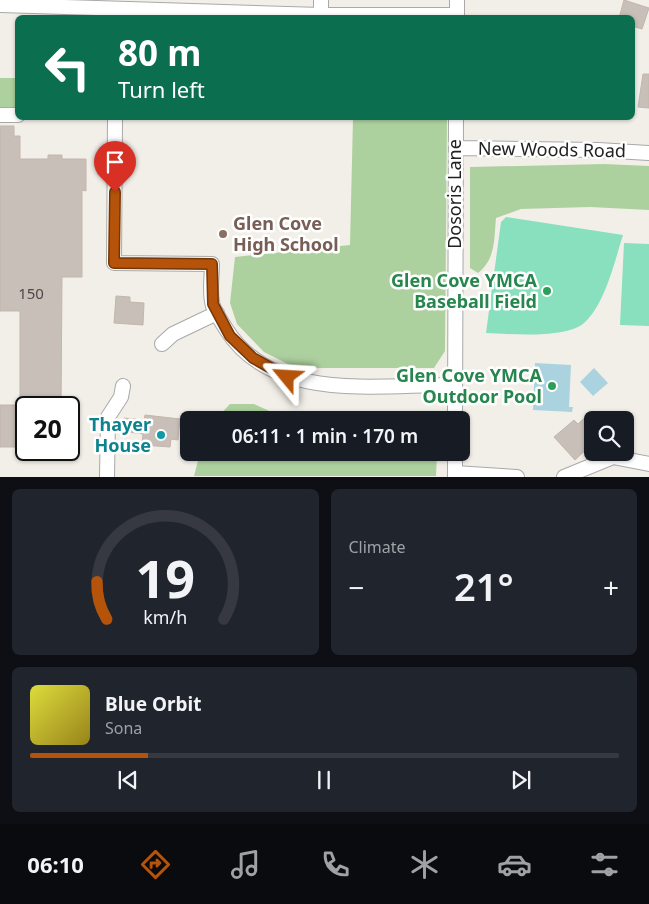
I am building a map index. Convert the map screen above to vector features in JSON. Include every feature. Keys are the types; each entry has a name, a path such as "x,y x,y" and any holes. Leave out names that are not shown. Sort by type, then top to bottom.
{"street":[{"path":"0,4 119,4 320,15 320,0"},
{"path":"457,0 457,15"},
{"path":"0,115 15,115"},
{"path":"115,120 114,263 212,264 213,304 217,313 239,346 270,369 287,377 320,384 454,385"},
{"name":"Dosoris Lane","path":"455,411 456,120"},
{"name":"New Woods Road","path":"456,148 598,150 649,153"},
{"path":"162,344 173,334 217,313"},
{"path":"107,476 108,417 121,397 122,386"},
{"path":"564,476 612,457 649,464"},
{"path":"455,461 455,475 517,476"}],"green space":[{"path":"0,78 15,78 15,108 0,107"},
{"path":"353,120 447,120 445,351 434,368 296,368 264,352 237,324 230,303 235,257 350,245"},
{"path":"604,164 649,166 649,210 590,207 521,209 496,218 493,248 488,261 478,273 470,268 470,167"},
{"name":"Glen Cove YMCA Baseball Field","path":"506,217 623,235 603,294 598,305 584,323 576,328 551,333 486,333 501,222"},
{"path":"624,243 649,244 649,326 620,325"},
{"path":"230,404 254,404 269,411 223,411"},
{"path":"198,461 437,461 436,476 194,476"}],"water":[{"name":"Glen Cove YMCA Outdoor Pool","path":"535,363 571,365 569,407 573,407 572,412 533,410"},
{"path":"594,368 608,383 593,396 580,382"}],"building":[{"path":"624,0 649,8 642,29 635,27 635,15 620,15"},
{"path":"643,74 649,74 649,108 638,107"},
{"path":"0,126 14,126 14,136 20,136 20,159 48,159 48,155 62,155 62,159 86,159 86,191 82,190 82,277 62,277 61,396 20,396 20,311 0,311"},
{"path":"116,296 130,297 130,302 144,303 143,325 114,323"},
{"path":"0,405 15,405 15,447 0,447"},
{"name":"Thayer House","path":"145,415 180,419 178,440 171,439 170,447 142,445 143,434 122,431 124,418 144,420"},
{"path":"584,418 584,452 575,460 554,437 574,420 578,424"}],"place":[{"name":"Glen Cove High School","path":"223,234"},
{"name":"Glen Cove YMCA Baseball Field","path":"547,291"},
{"name":"Glen Cove YMCA Outdoor Pool","path":"552,386"},
{"name":"Thayer House","path":"161,435"}],"route":[{"path":"115,192 114,263 212,264 213,304 230,336 253,358 287,377"}]}
